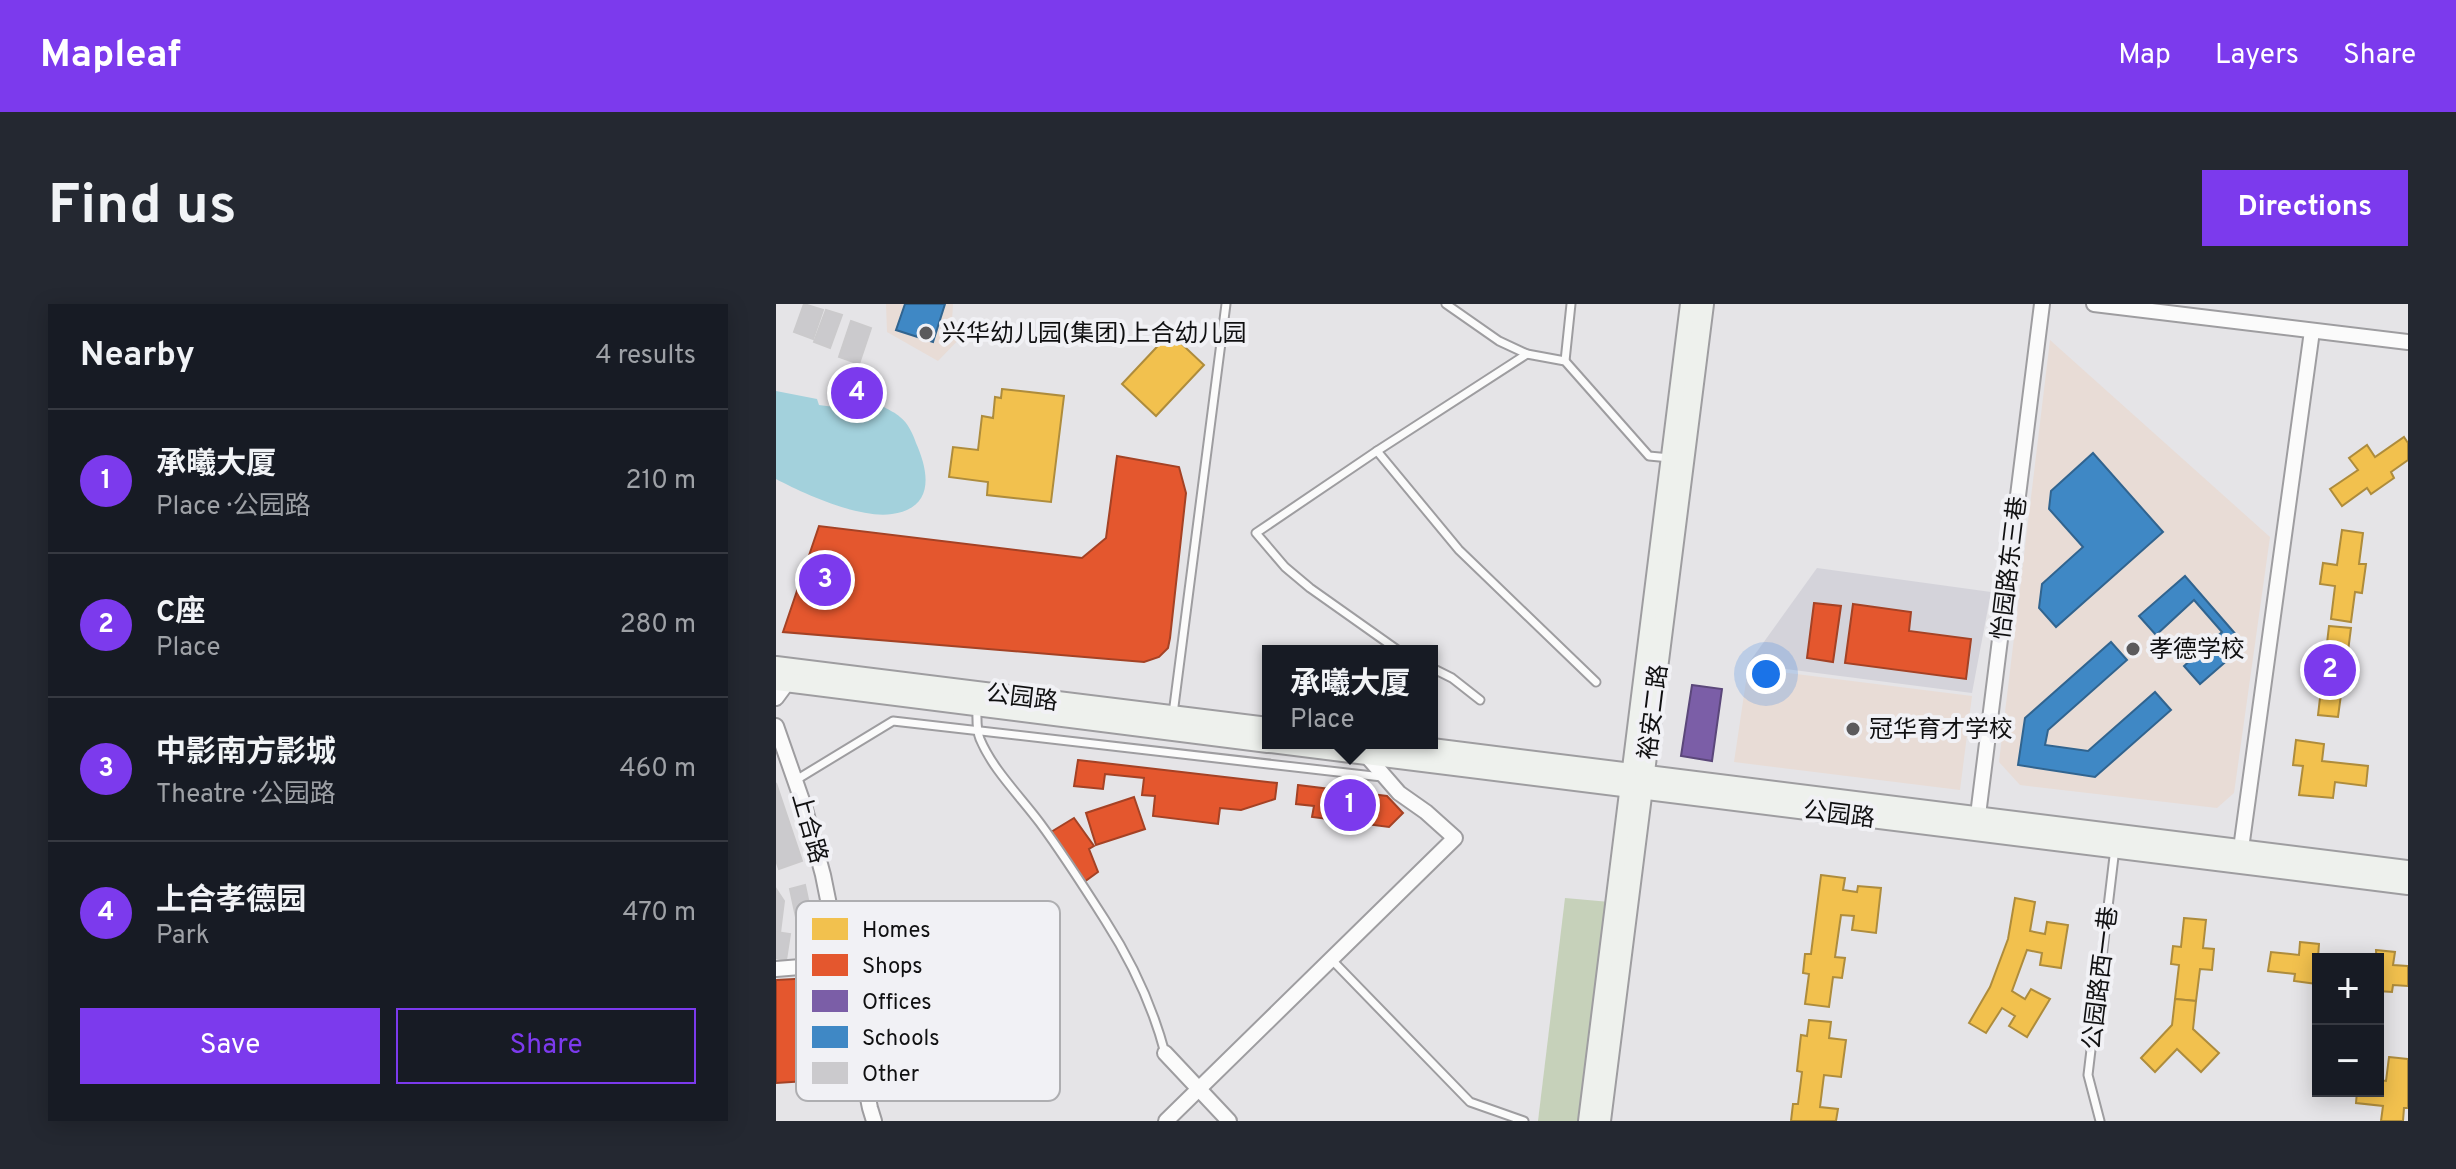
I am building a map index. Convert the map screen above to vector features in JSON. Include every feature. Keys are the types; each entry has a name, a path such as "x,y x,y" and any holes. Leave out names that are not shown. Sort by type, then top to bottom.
{"main road":[{"name":"裕安二路","path":"1678,460 1690,304"},
{"name":"裕安二路","path":"1588,1121 1637,781 1678,460 1704,304"},
{"name":"公园路","path":"776,666 1262,726"},
{"name":"公园路","path":"780,687 977,707 1262,742"},
{"name":"公园路","path":"1318,749 1637,781"},
{"name":"公园路","path":"1431,749 1637,781 2240,857 2408,885"},
{"name":"裕安二路","path":"1601,1121 1637,781"},
{"name":"公园路","path":"2240,857 2408,870"}],"street":[{"name":"怡园路东三巷","path":"1977,824 2042,304"},
{"path":"2094,304 2408,342"},
{"path":"2240,857 2312,331"},
{"name":"上合路","path":"776,726 796,780 829,901"},
{"path":"1166,1121 1455,838 1399,793 1366,755"},
{"path":"776,969 796,968"},
{"path":"1165,1053 1229,1121"},
{"name":"上合路","path":"869,1101 874,1121"}],"lane":[{"path":"1173,716 1226,304"},
{"path":"1446,304 1499,341 1527,354 1565,361 1649,456 1678,460"},
{"path":"1565,361 1571,304"},
{"path":"1391,645 1310,588 1285,567 1256,533 1527,354"},
{"path":"1377,451 1459,550 1596,682"},
{"path":"1438,671 1480,700"},
{"path":"977,707 977,731 1005,779 1106,921 1136,971 1152,1009 1165,1053"},
{"path":"796,780 893,721 1384,777"},
{"name":"公园路西一巷","path":"2100,1121 2088,1075 2116,841"},
{"path":"1331,959 1470,1102 1524,1121"}],"shaded area":[{"name":"兴华幼儿园(集团)上合幼儿园","path":"886,304 953,304 952,321 964,334 938,361 887,332"},
{"name":"孝德学校","path":"2050,340 2270,537 2234,793 2217,808 2020,785 1999,762"},
{"path":"1817,568 1991,592 1972,693 1748,664"},
{"name":"冠华育才学校","path":"1748,668 1972,696 1960,790 1734,762"}],"green space":[{"path":"1565,898 1610,902 1584,1121 1538,1121"}],"water":[{"path":"776,391 817,399 819,405 865,411 884,407 897,414 910,429 924,465 922,497 906,510 879,515 832,504 776,479"}],"building: Homes":[{"path":"1170,333 1204,365 1156,416 1122,384"},
{"path":"1002,389 1064,396 1051,502 987,495 988,482 949,477 953,447 978,450 982,416 993,418 995,397 1001,398"},
{"path":"2404,437 2408,443 2408,460 2391,472 2394,478 2371,494 2367,488 2342,506 2330,489 2358,470 2349,458 2367,445 2375,457"},
{"path":"1126,484 1172,491 1161,560 1115,553"},
{"path":"2342,530 2363,533 2359,564 2366,564 2362,593 2355,592 2351,622 2331,619 2335,586 2320,584 2323,563 2337,565"},
{"path":"843,555 912,564 906,610 837,601"},
{"path":"1093,563 1121,593 1098,615 1057,631 1044,593 1065,586"},
{"path":"920,566 989,575 983,621 914,612"},
{"path":"2329,626 2351,628 2347,659 2353,660 2349,688 2342,687 2338,717 2318,715 2322,681 2308,680 2310,658 2325,660"},
{"path":"2296,740 2324,744 2322,761 2368,766 2366,786 2335,782 2333,798 2299,795 2303,766 2293,765"},
{"path":"1821,875 1845,878 1843,890 1857,892 1858,886 1881,888 1876,933 1852,930 1854,916 1841,915 1835,957 1845,958 1842,978 1833,977 1829,1007 1805,1004 1809,974 1803,973 1805,954 1811,954"},
{"path":"2015,898 2035,902 2030,931 2045,934 2047,922 2068,925 2061,968 2040,965 2042,953 2027,950 2012,991 2025,999 2031,989 2050,999 2027,1037 2009,1026 2015,1016 2002,1008 1986,1033 1969,1023 1990,987 2008,939"},
{"path":"2184,918 2206,920 2203,948 2214,949 2212,970 2200,969 2196,1001 2175,999 2179,965 2171,964 2173,946 2181,947"},
{"path":"2300,942 2319,944 2318,953 2312,953 2312,983 2294,981 2295,974 2268,971 2271,952 2299,955"},
{"path":"2376,950 2395,952 2393,965 2408,966 2408,986 2393,985 2392,992 2384,991 2384,953 2376,953"},
{"path":"2175,999 2196,1001 2193,1029 2219,1053 2201,1072 2177,1049 2155,1072 2141,1058 2172,1025"},
{"path":"1809,1020 1831,1022 1829,1038 1846,1040 1841,1077 1824,1075 1820,1107 1838,1109 1836,1121 1791,1121 1793,1104 1798,1104 1802,1072 1797,1071 1801,1035 1807,1036"},
{"path":"2389,1057 2408,1059 2408,1108 2404,1108 2403,1121 2381,1121 2383,1106 2356,1103 2356,1097 2384,1097"}],"building: Shops":[{"path":"1117,456 1179,467 1186,493 1170,638 1168,648 1159,657 1144,662 783,632 819,526 1082,558 1106,538"},
{"path":"1814,603 1841,606 1833,662 1807,658"},
{"path":"1853,604 1911,612 1909,631 1971,639 1966,679 1845,663"},
{"path":"1078,760 1277,783 1275,799 1241,810 1220,808 1218,824 1153,816 1155,796 1142,795 1144,778 1105,774 1103,789 1074,786"},
{"path":"1298,785 1387,796 1403,813 1389,827 1312,817 1314,806 1296,804"},
{"path":"1134,797 1145,829 1096,845 1086,813"},
{"path":"1074,818 1094,846 1089,849 1098,872 1084,882 1051,832"},
{"path":"796,979 796,1082 776,1083 776,980"}],"building: Offices":[{"path":"1692,685 1722,689 1712,761 1681,756"}],"building: Schools":[{"path":"905,304 945,304 933,342 896,330"},
{"path":"2093,453 2163,532 2056,627 2039,608 2042,584 2083,547 2049,509 2051,491"},
{"path":"2185,576 2245,645 2200,684 2184,666 2222,632 2194,600 2156,635 2139,616"},
{"path":"2111,642 2127,660 2048,730 2045,745 2088,751 2155,692 2171,710 2095,777 2018,765 2025,718"}],"building: Other":[{"path":"804,304 823,310 813,339 794,332"},
{"path":"826,310 842,315 830,348 814,342"},
{"path":"851,321 871,328 859,364 839,357"},
{"path":"776,783 802,861 779,869 776,860"},
{"path":"805,885 808,901 796,901 796,917 790,889"},
{"path":"776,889 784,901 780,933 776,932"},
{"path":"776,932 790,934 786,960 776,958"}],"place":[{"name":"兴华幼儿园(集团)上合幼儿园","path":"926,333"},
{"name":"上合孝德园","path":"857,393"},
{"name":"中影南方影城","path":"825,580"},
{"name":"孝德学校","path":"2133,649"},
{"name":"C座","path":"2330,670"},
{"name":"冠华育才学校","path":"1853,729"},
{"name":"承曦大厦","path":"1350,805"}]}
